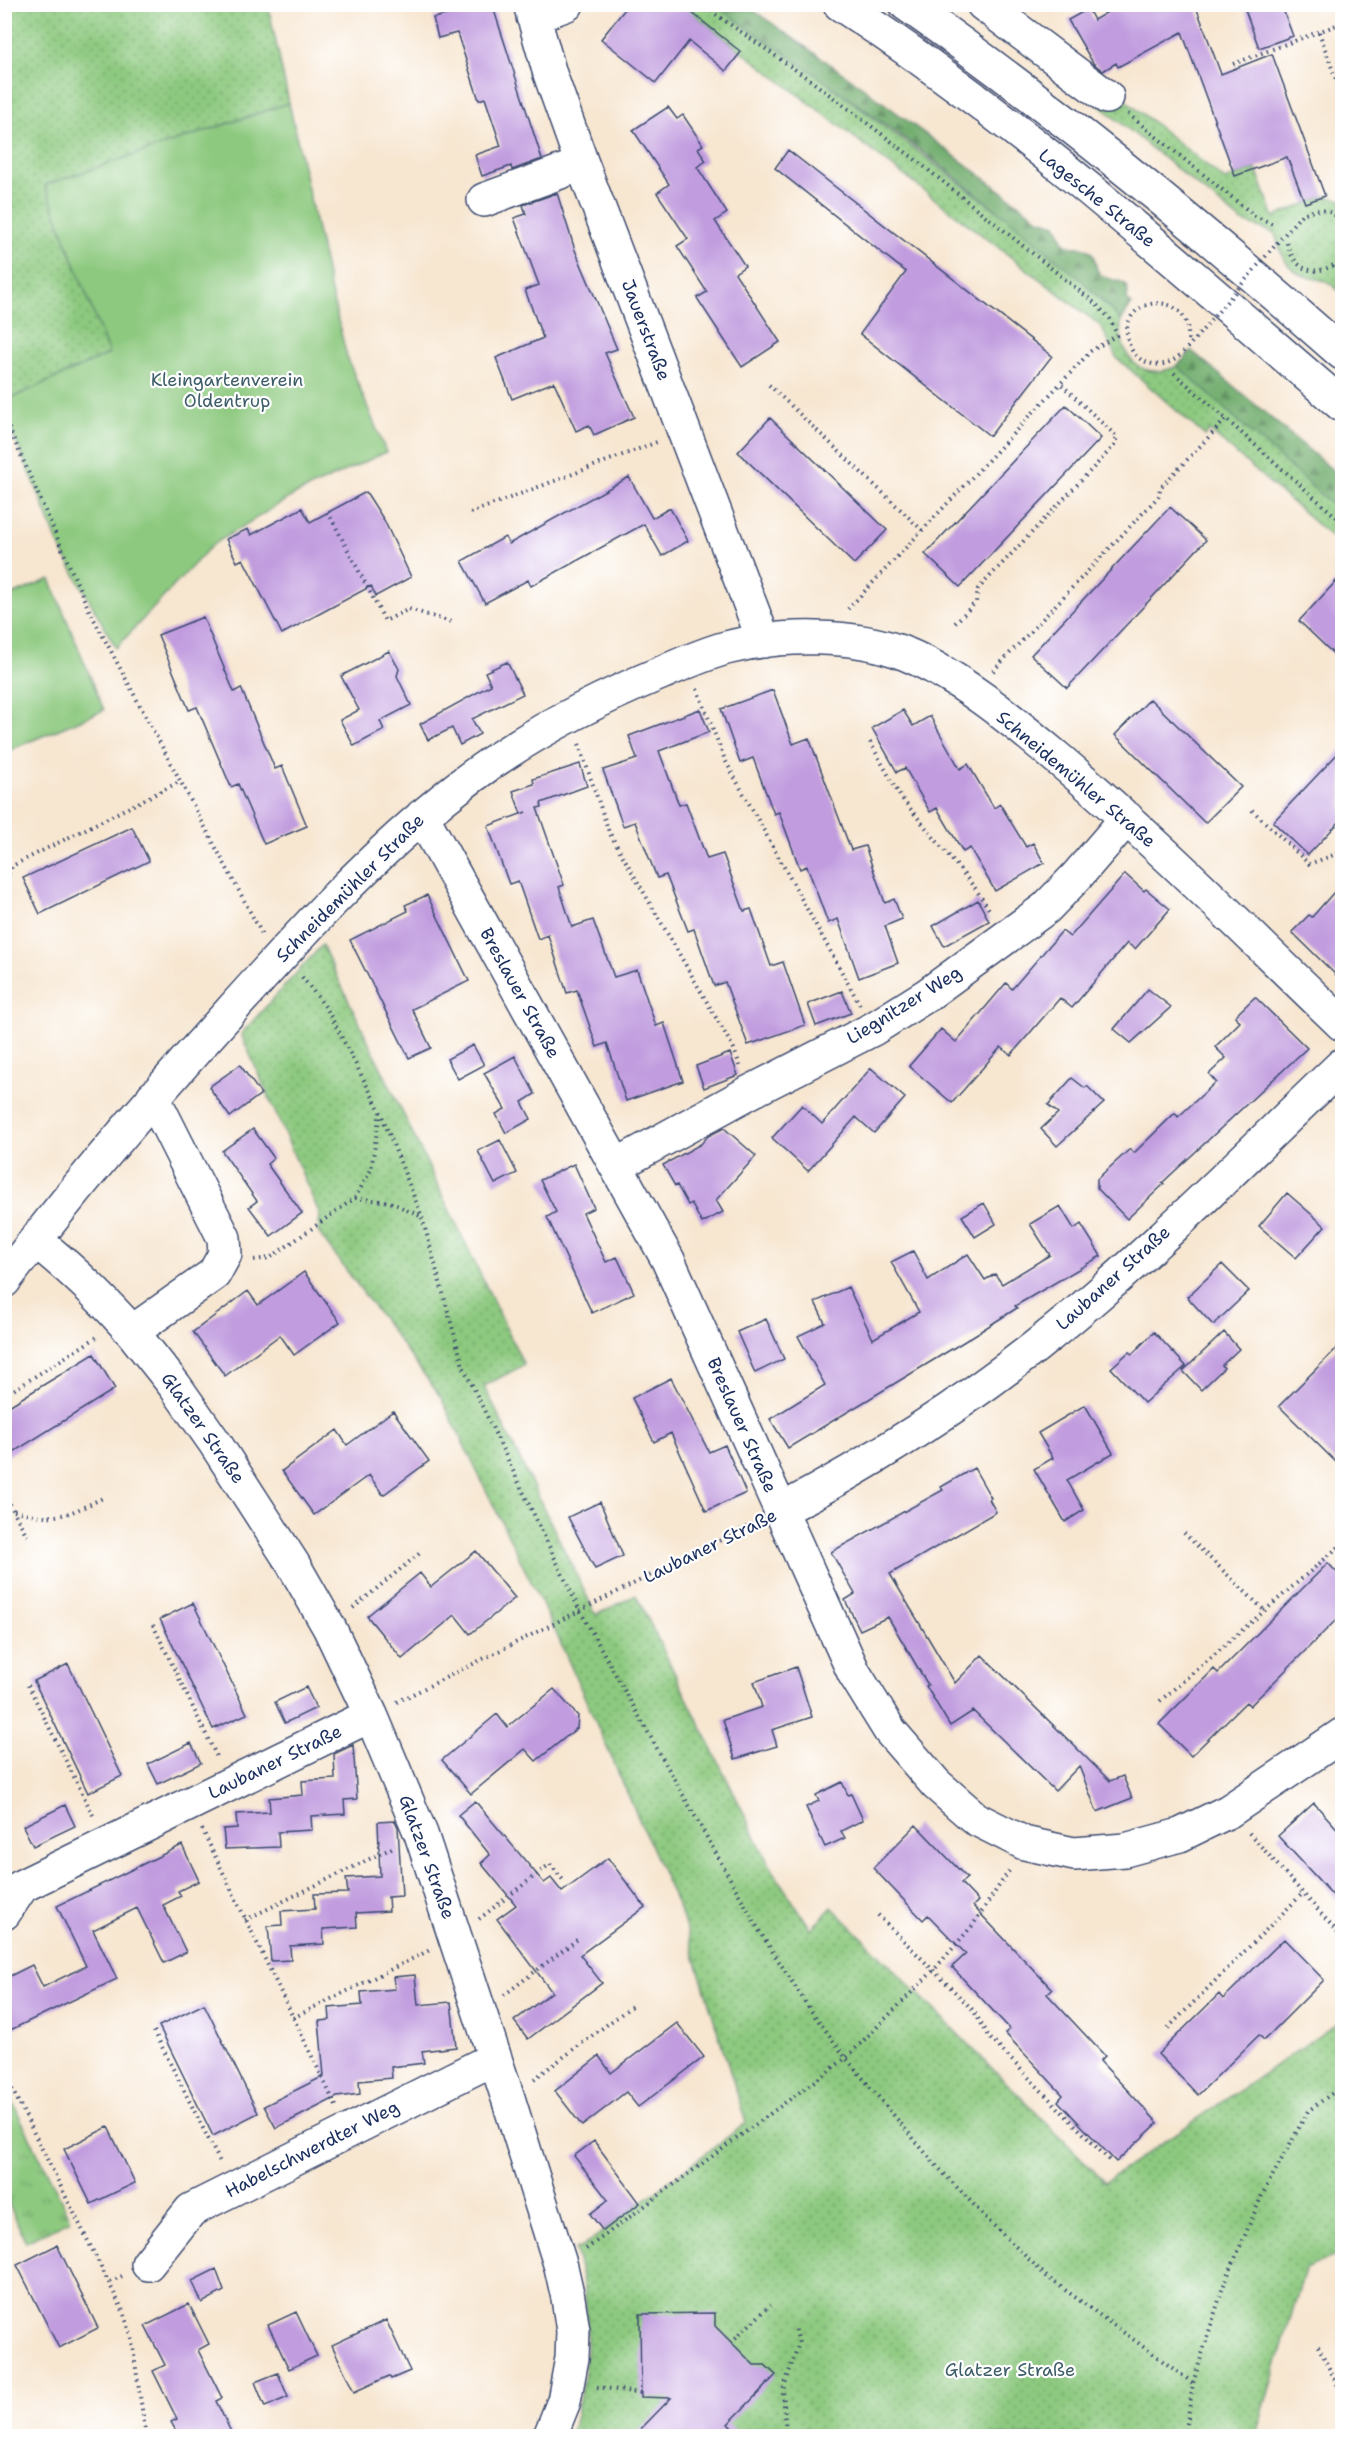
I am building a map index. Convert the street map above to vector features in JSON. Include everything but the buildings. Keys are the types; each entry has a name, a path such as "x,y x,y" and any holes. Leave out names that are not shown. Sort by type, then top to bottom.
{"street":[{"name":"Jauerstraße","path":"567,4 532,11 550,74 582,164 764,640"},
{"name":"Lagesche Straße","path":"840,4 953,83 1072,176 1342,405"},
{"path":"906,4 974,51 1103,152 1263,282 1342,353"},
{"path":"983,4 1107,96"},
{"path":"484,200 582,164"},
{"name":"Schneidemühler Straße","path":"4,1281 153,1097 281,955 391,843 422,816 512,749 569,716 626,687 687,662 726,648 764,640 825,638 865,642 902,652 940,671 1030,735 1127,818 1342,1024"},
{"name":"Breslauer Straße","path":"422,816 668,1260 854,1673 890,1731 936,1784 976,1819 1024,1843 1074,1854 1125,1850 1180,1835 1228,1810 1342,1736"},
{"name":"Liegnitzer Weg","path":"617,1165 750,1092 873,1029 927,995 1046,908 1076,878 1127,818"},
{"name":"Laubaner Straße","path":"780,1511 838,1480 922,1429 1036,1346 1130,1265 1342,1065"},
{"path":"127,1326 214,1274 225,1254 224,1238 218,1224 153,1097"},
{"name":"Glatzer Straße","path":"36,1241 103,1298 175,1386 215,1443 293,1564 330,1627 371,1715 421,1834 481,2013 561,2267 573,2331 572,2358 564,2401 550,2436"},
{"name":"Laubaner Straße","path":"4,1913 22,1886 371,1715"},
{"name":"Habelschwerdter Weg","path":"148,2264 191,2210 495,2058"}],"path":[{"path":"701,4 810,80 912,156 1096,304 1110,318 1117,335 1091,351 856,599 825,638"},
{"path":"1233,64 1342,22"},
{"path":"1319,32 1342,96"},
{"path":"1107,96 1255,216 1275,225"},
{"path":"1188,340 1187,323 1181,313 1164,303 1145,305 1136,310 1126,334 1130,347 1138,359 1162,365 1173,361 1182,354 1302,214 1315,209 1325,210 1333,213 1342,222"},
{"path":"1287,243 1290,254 1296,262 1308,269 1318,271 1331,269 1342,259"},
{"path":"1174,373 1342,522"},
{"path":"955,623 976,602 978,589 1114,446 1117,437 1061,384"},
{"path":"769,385 922,530"},
{"path":"4,417 89,610 260,933 304,978 327,1009 380,1111 422,1217 463,1366 580,1611 760,1932 809,2008 846,2058 933,2162 990,2222 1046,2276 1193,2383"},
{"path":"972,693 1159,496 1160,488 1226,418"},
{"path":"470,513 686,431"},
{"path":"328,512 385,621 409,609 451,622"},
{"path":"687,662 725,760 873,1029"},
{"path":"569,716 609,832 734,1048 750,1092"},
{"path":"870,742 900,796 975,888 1006,938"},
{"path":"4,885 12,866 181,781"},
{"path":"1252,810 1309,864 1342,852"},
{"path":"225,1254 245,1261 270,1258 355,1198 371,1170 380,1111"},
{"path":"355,1198 390,1202 422,1217"},
{"path":"4,1396 127,1326"},
{"path":"4,1493 27,1536"},
{"path":"14,1511 46,1517 62,1517 103,1498"},
{"name":"Laubaner Straße","path":"371,1715 780,1511"},
{"path":"1184,1533 1265,1611"},
{"path":"1160,1701 1342,1544"},
{"path":"330,1627 420,1553"},
{"path":"153,1625 230,1784"},
{"path":"28,1685 108,1844"},
{"path":"190,1804 348,2131"},
{"path":"1228,1810 1342,1937"},
{"path":"245,1920 421,1834"},
{"path":"561,2267 846,2058 933,1971 978,1917 1007,1875 1024,1843"},
{"path":"1168,2028 1303,1893"},
{"path":"878,1915 973,2010 991,2039 1111,2162"},
{"path":"481,2013 578,1939"},
{"path":"508,2098 632,2006"},
{"path":"154,2031 233,2189"},
{"path":"4,2073 123,2311 131,2335 146,2436"},
{"path":"1185,2436 1193,2383 1223,2287 1262,2195 1308,2111 1342,2086"},
{"path":"41,2161 46,2158"},
{"path":"731,2342 771,2305"},
{"path":"786,2436 783,2390 799,2343 795,2327"},
{"path":"1318,2346 1342,2394"},
{"path":"567,2383 640,2393"}],"green space":[{"path":"4,5 268,5 289,103 45,185 109,354 5,401"},
{"path":"681,5 714,5 816,75 1008,219 1082,281 1121,321 1123,345 1134,363 1153,371 1177,366 1342,514 1342,546 1210,431 1205,436 1116,357 1101,326"},
{"path":"714,5 746,5 857,83 1039,219 1056,224 1067,245 1083,247 1090,251 1101,275 1124,283 1127,287 1127,300 1132,304 1121,321 1074,274 986,201 910,143"},
{"path":"1109,87 1225,180 1256,169 1274,217 1325,196 1342,200 1342,283 1338,290 1326,281 1294,271 1282,254 1275,233 1241,221 1095,102"},
{"name":"Kleingartenverein Oldentrup","path":"289,103 347,357 386,452 294,495 212,545 116,648 58,544 5,417 5,401 109,354 45,185"},
{"path":"1192,351 1342,478 1342,514 1177,366"},
{"path":"50,579 104,710 5,752 5,598"},
{"path":"322,945 524,1365 484,1386 596,1615 636,1595 772,1870 811,1929 832,1907 1105,2182 1342,2020 1342,2253 1305,2269 1257,2431 1260,2436 569,2436 579,2401 587,2343 584,2288 575,2250 746,2123 682,1916 556,1633 440,1396 318,1232 320,1215 241,1034"},
{"path":"5,2087 71,2220 26,2242 5,2196"}]}
